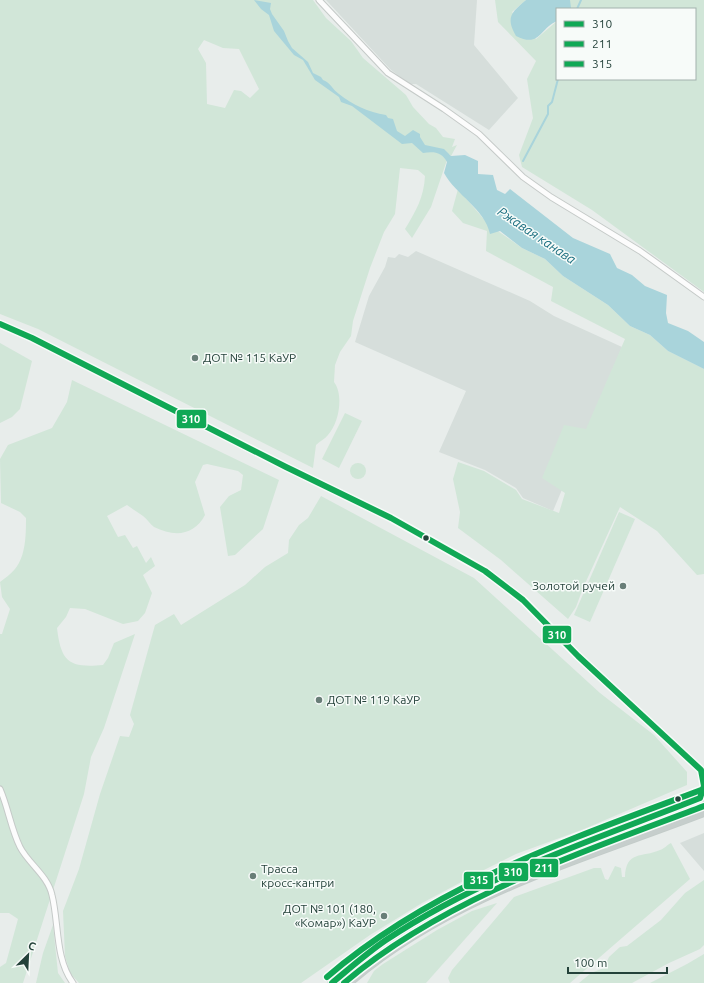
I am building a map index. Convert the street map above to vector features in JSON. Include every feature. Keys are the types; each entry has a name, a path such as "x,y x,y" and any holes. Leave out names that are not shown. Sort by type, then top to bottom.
{"highway":[{"path":"332,983 357,962 390,938 451,901 564,852 702,797"},
{"path":"348,983 366,967 433,923 499,890 704,812"},
{"path":"564,852 568,863"}],"street":[{"path":"319,0 388,73 444,109 479,134 529,182 640,251 704,297"},
{"path":"0,324 32,338 286,467 391,518 485,571 523,600 578,656 703,771 704,786 702,797"},
{"path":"0,788 19,845 24,854 44,879 52,893 62,960 67,975 74,983"}],"shaded area":[{"path":"326,0 477,0 474,45 518,98 489,130 416,84 409,84 390,69"},
{"path":"416,251 530,301 554,316 622,347 553,511 523,498 516,488 485,470 439,452 466,391 355,342 369,296 385,267 388,257 395,258 399,254 408,257"},
{"path":"704,833 704,871 680,843"}],"green space":[{"path":"0,0 313,0 326,18 351,41 363,58 406,95 413,107 429,124 436,128 443,137 455,139 452,147 457,145 451,156 449,154 431,207 412,238 405,229 419,204 425,176 418,170 400,168 395,214 384,232 370,268 353,321 351,336 340,352 335,365 334,382 339,394 339,409 335,423 328,435 316,445 313,468 38,329 0,314","holes":["204,40 223,48 239,49 259,89 250,98 241,91 234,90 225,108 207,104 206,63 198,49"]},
{"path":"495,0 526,0 512,12 536,39 556,22 556,80 696,80 696,8 570,8 570,0 704,0 704,292 592,210 522,167 519,155 533,118 527,79 536,61 498,22"},
{"path":"458,189 488,224 522,248 545,259 563,276 608,305 630,326 650,335 668,351 704,369 704,574 697,575 657,531 620,507 583,588 576,607 568,619 501,560 458,528 460,512 453,479 458,462 484,471 516,490 522,499 559,513 565,493 542,478 564,425 586,429 625,339 551,301 553,287 486,251 487,231 463,223 452,211"},
{"path":"0,343 32,361 20,409 12,417 0,423"},
{"path":"72,380 279,480 263,529 235,555 228,556 220,507 229,496 241,490 243,475 238,471 207,464 203,465 195,482 205,515 195,527 189,531 176,533 161,530 154,527 143,516 127,505 107,516 118,537 125,535 133,548 137,546 146,563 151,557 155,566 143,575 152,593 145,613 138,621 123,624 85,609 70,608 66,617 57,628 61,649 64,655 75,664 91,666 103,665 108,658 114,643 135,634 104,728 91,757 84,794 23,983 0,983 0,967 6,963 18,919 9,913 0,913 0,634 2,634 10,609 2,597 0,582 19,564 25,545 26,518 20,512 1,503 0,459 8,445 52,428 67,402"},
{"path":"345,413 362,421 339,468 322,459"},
{"path":"358,463 364,465 366,471 364,477 358,479 352,477 350,471 352,465"},
{"path":"321,496 474,578 600,693 654,735 687,772 687,785 584,829 516,854 482,871 422,903 370,935 301,983 79,983 70,973 65,956 63,911 79,869 100,794 120,736 129,737 134,724 130,715 155,625 174,614 181,625 245,585 265,567 288,553 289,540 299,525 308,518"},
{"path":"619,512 635,519 590,622 574,615"},
{"path":"704,802 704,805 573,856 572,853"},
{"path":"671,843 690,879 570,983 450,983 448,978 452,970 514,897 594,868 601,868 605,879 608,880 615,866 621,868 622,877 625,877 628,863 636,856 653,852"},
{"path":"560,858 561,861 474,898 419,928 392,945 342,983 338,983 390,943 416,926 471,897"},
{"path":"704,880 704,945 700,949 669,963 632,983 579,983 591,973 604,968 609,957 620,947 627,946 661,920 685,893"},
{"path":"497,903 426,983 367,983 374,971 383,964 437,930 472,911"},
{"path":"53,925 58,973 65,983 36,983 43,953"},
{"path":"704,954 704,983 650,983 687,964"}],"water":[{"name":"Ржавая канава","path":"254,0 271,3 270,9 272,14 284,31 292,48 308,62 313,73 321,77 344,98 361,108 386,115 388,118 393,119 397,131 405,136 413,130 420,134 420,137 425,145 444,149 451,156 465,155 478,161 478,174 493,175 497,190 505,194 510,189 573,238 610,254 617,268 632,275 645,286 667,295 666,313 668,323 688,331 704,342 704,369 668,351 650,335 630,326 608,305 563,276 545,259 522,248 500,231 490,234 482,217 449,181 444,173 447,162 443,156 434,152 423,153 412,143 402,144 352,106 341,102 339,97 315,80 303,60 294,55 274,31 269,15 261,9"},
{"path":"526,0 570,0 571,8 556,8 556,22 546,28 535,39 530,40 516,36 513,29 511,19 517,8"}],"waterway":[{"path":"577,8 581,0"},
{"path":"523,161 548,114 548,106 552,102 558,80"}],"transit line":[{"name":"310","path":"0,324 32,338 286,467 391,518 485,571 523,600 578,656 701,770 704,786 700,798 539,861 461,897 423,917 386,940 365,955 332,983"},
{"name":"315","path":"327,977 368,945 412,916 458,890 505,867 554,846 701,790"},
{"name":"211","path":"344,983 383,953 425,926 470,902 563,860 704,806"}],"place":[{"name":"ДОТ № 115 КаУР","path":"195,358"},
{"name":"Золотой ручей","path":"623,586"},
{"name":"ДОТ № 119 КаУР","path":"319,700"},
{"name":"Трасса кросс-кантри","path":"253,876"},
{"name":"ДОТ № 101 (180, «Комар») КаУР","path":"384,916"}]}
